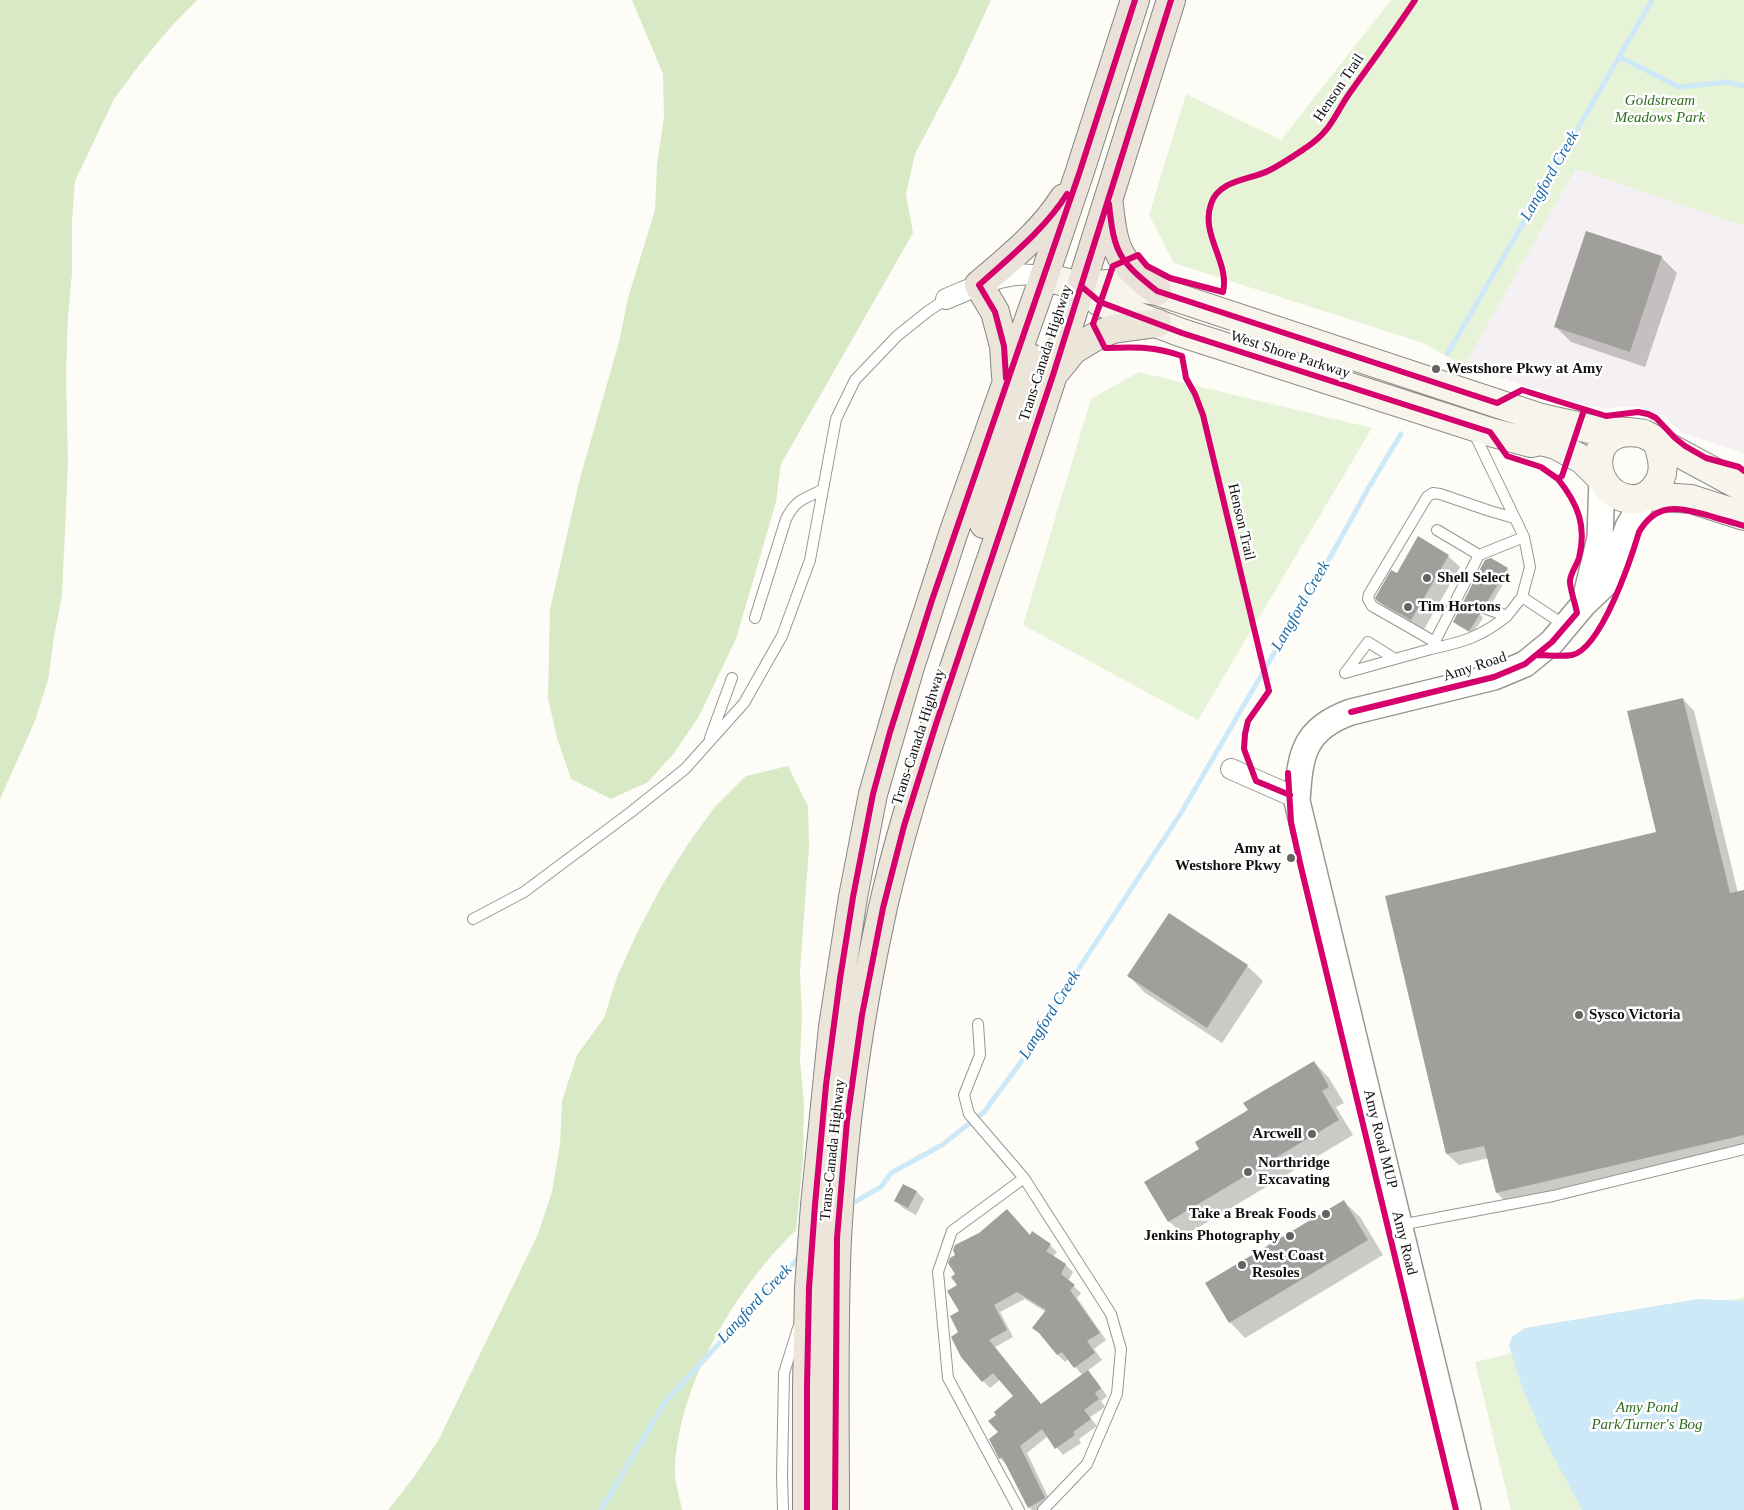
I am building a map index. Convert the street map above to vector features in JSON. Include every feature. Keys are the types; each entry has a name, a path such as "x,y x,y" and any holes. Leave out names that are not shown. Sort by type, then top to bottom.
{"highway":[{"name":"Trans-Canada Highway","path":"807,1510 809,1288 815,1205 833,1027 853,897 873,794 890,732 932,600 1079,174 1134,0"},
{"name":"Trans-Canada Highway","path":"835,1510 837,1238 847,1121 862,1015 883,908 904,826 969,624 1053,375 1171,0"},
{"path":"1006,383 1004,346 996,312 980,285 1044,224 1060,205 1079,174"},
{"path":"1108,200 1116,249 1132,272 1157,292"},
{"path":"969,624 968,591 972,567 1037,343 1043,318 1045,298 1044,277"},
{"path":"1053,375 1073,350 1098,335 1113,328 1158,323"},
{"path":"821,1510 824,1348 828,1292 837,1238"}],"main road":[{"name":"West Shore Parkway","path":"1044,277 1081,286 1108,284 1157,292 1541,418 1599,431 1630,432"},
{"name":"West Shore Parkway","path":"1081,286 1100,302 1182,333 1470,426 1531,443 1541,441 1570,452 1583,460 1602,489"},
{"path":"1744,495 1678,468 1644,434 1630,432 1615,435 1602,445 1599,455 1602,489 1610,489 1620,496 1636,499 1646,496 1691,498 1744,516"},
{"path":"1660,451 1744,488"},
{"path":"1646,496 1658,484 1663,470 1660,451"}],"street":[{"path":"946,299 1010,274 1032,274 1044,277"},
{"name":"Amy Road","path":"1583,605 1600,538 1602,489"},
{"name":"Amy Road","path":"1468,1510 1297,801 1299,768 1303,752 1310,740 1325,725 1337,717 1494,677 1525,664 1552,642 1583,605 1610,579 1628,527 1646,496"},
{"path":"1231,769 1290,795 1297,801"}],"lane":[{"path":"473,919 524,892 677,775 708,744 744,703 782,636 810,560 836,420 855,380 897,336 946,299"},
{"path":"1395,659 1433,645 1472,638 1491,629 1507,616 1522,597 1530,567 1524,537 1470,426"},
{"path":"755,618 786,519 792,508 800,500 823,489"},
{"path":"1433,645 1372,606 1368,599 1368,594 1427,497 1433,493 1440,494 1514,518"},
{"path":"1437,530 1479,555"},
{"path":"1433,645 1461,595 1479,555 1524,537"},
{"path":"1522,597 1566,626"},
{"path":"1484,608 1507,616"},
{"path":"708,744 732,678"},
{"path":"978,1024 980,1055 964,1094 969,1114 1024,1178 1112,1314 1121,1349 1117,1394 1087,1464 1043,1510"},
{"path":"1400,1225 1554,1196 1744,1149"},
{"path":"1019,1510 948,1378 938,1272 952,1231 1024,1178"},
{"path":"783,1510 784,1373 809,1288"}],"shaded area":[{"path":"1576,169 1744,226 1744,453 1682,433 1664,416 1635,406 1607,408 1581,404 1464,366"}],"green space":[{"path":"0,0 197,0 169,29 114,99 75,181 66,373 68,463 62,596 48,680 35,721 0,799"},
{"path":"632,0 991,0 957,74 915,154 906,194 913,233 781,464 776,502 736,639 698,718 674,753 648,782 611,799 571,779 557,738 548,698 550,609 580,478 619,342 628,298 655,210 657,165 664,116 663,74"},
{"name":"Goldstream Meadows Park","path":"1391,0 1744,0 1744,226 1576,169 1464,366 1423,343 1174,263 1149,215 1186,94 1281,140"},
{"path":"1139,372 1372,428 1198,720 1023,625 1091,399"},
{"path":"788,766 808,806 809,848 800,971 802,1014 800,1061 804,1104 803,1159 796,1230 773,1254 731,1310 713,1341 698,1373 686,1406 678,1439 675,1477 682,1510 388,1510 414,1477 439,1439 538,1234 552,1192 560,1144 562,1101 577,1055 604,1018 617,977 661,887 688,844 714,808 746,776"},
{"name":"Amy Pond Park/Turner's Bog","path":"1744,1297 1744,1510 1511,1510 1475,1362"}],"water":[{"name":"Amy Pond Park/Turner's Bog","path":"1698,1299 1744,1301 1744,1510 1582,1510 1542,1434 1523,1389 1509,1346 1512,1337 1525,1328"}],"building":[{"path":"1586,231 1662,256 1630,352 1554,327"},
{"path":"1418,536 1449,555 1411,620 1377,601 1375,598 1391,570 1397,573"},
{"path":"1491,558 1508,568 1487,602 1482,601 1478,605 1477,610 1480,614 1469,631 1453,622 1485,560"},
{"name":"Sysco Victoria","path":"1683,698 1730,893 1744,890 1744,1135 1496,1193 1484,1146 1446,1154 1385,896 1656,832 1627,711"},
{"path":"1169,913 1248,965 1207,1028 1127,976"},
{"path":"1314,1061 1329,1087 1322,1091 1339,1120 1168,1222 1144,1182 1199,1149 1195,1142 1248,1110 1243,1103"},
{"path":"903,1184 917,1191 908,1208 894,1201"},
{"path":"1344,1200 1368,1240 1229,1323 1205,1283"},
{"path":"1007,1209 1030,1235 1032,1231 1051,1244 1046,1251 1066,1264 1061,1274 1075,1285 1070,1290 1100,1333 1087,1341 1095,1353 1074,1368 1062,1352 1057,1355 1039,1333 1032,1328 1046,1310 1017,1292 994,1305 1007,1330 989,1340 1041,1404 1088,1370 1101,1388 1095,1393 1099,1399 1084,1410 1091,1419 1073,1432 1075,1435 1055,1449 1042,1429 1020,1446 1045,1498 1028,1508 1002,1457 999,1459 989,1439 998,1432 988,1421 996,1415 994,1412 1013,1396 993,1373 982,1382 961,1357 951,1337 958,1332 950,1316 959,1311 947,1291 957,1285 951,1277 955,1274 948,1263 950,1258 955,1255 953,1250 955,1245 979,1233"}],"waterway":[{"name":"Langford Creek","path":"1448,353 1652,0"},
{"path":"1620,57 1679,87 1728,82 1744,86"},
{"name":"Langford Creek","path":"849,1205 881,1187 891,1173 942,1145 984,1112 1043,1032 1045,1020 1181,813 1401,434"},
{"name":"Langford Creek","path":"601,1510 665,1402 802,1254"}],"cycle path":[{"path":"807,1510 809,1288 826,1085 853,897 873,794 890,732 932,600 1079,174 1135,0"},
{"path":"835,1510 837,1238 847,1121 862,1015 883,908 904,826 936,724 1053,375 1171,0"},
{"name":"Henson Trail","path":"1290,795 1256,781 1244,749 1248,721 1269,691 1203,415 1186,378 1182,356 1135,347 1105,348 1093,324 1113,266 1138,255 1147,266 1170,278 1223,292 1223,270 1209,227 1211,204 1215,196 1227,185 1268,171 1307,147 1322,135 1415,0"},
{"path":"1006,378 1004,346 995,312 979,285 1038,231 1067,194"},
{"path":"1109,204 1113,234 1121,255 1134,272 1157,291 1497,403 1522,390 1606,416 1638,412 1648,414 1656,418 1685,446 1706,458 1739,467 1744,471"},
{"path":"1081,286 1100,302 1182,333 1490,432 1507,456 1541,467 1558,479 1562,476 1584,410"},
{"path":"1351,712 1494,677 1525,664 1552,642 1577,613 1570,580 1579,558 1582,536 1576,507 1558,479"},
{"path":"1537,655 1572,655 1583,649 1594,637 1604,621 1622,581 1639,532 1653,515 1669,509 1687,510 1744,526"},
{"name":"Amy Road MUP","path":"1288,773 1291,822 1300,863 1456,1510"}],"place":[{"name":"Westshore Pkwy at Amy","path":"1436,369"},
{"name":"Shell Select","path":"1427,578"},
{"name":"Tim Hortons","path":"1408,607"},
{"name":"Amy at Westshore Pkwy","path":"1291,858"},
{"name":"Sysco Victoria","path":"1579,1015"},
{"name":"Arcwell","path":"1312,1134"},
{"name":"Northridge Excavating","path":"1248,1172"},
{"name":"Take a Break Foods","path":"1326,1214"},
{"name":"Jenkins Photography","path":"1290,1236"},
{"name":"West Coast Resoles","path":"1242,1265"}]}
